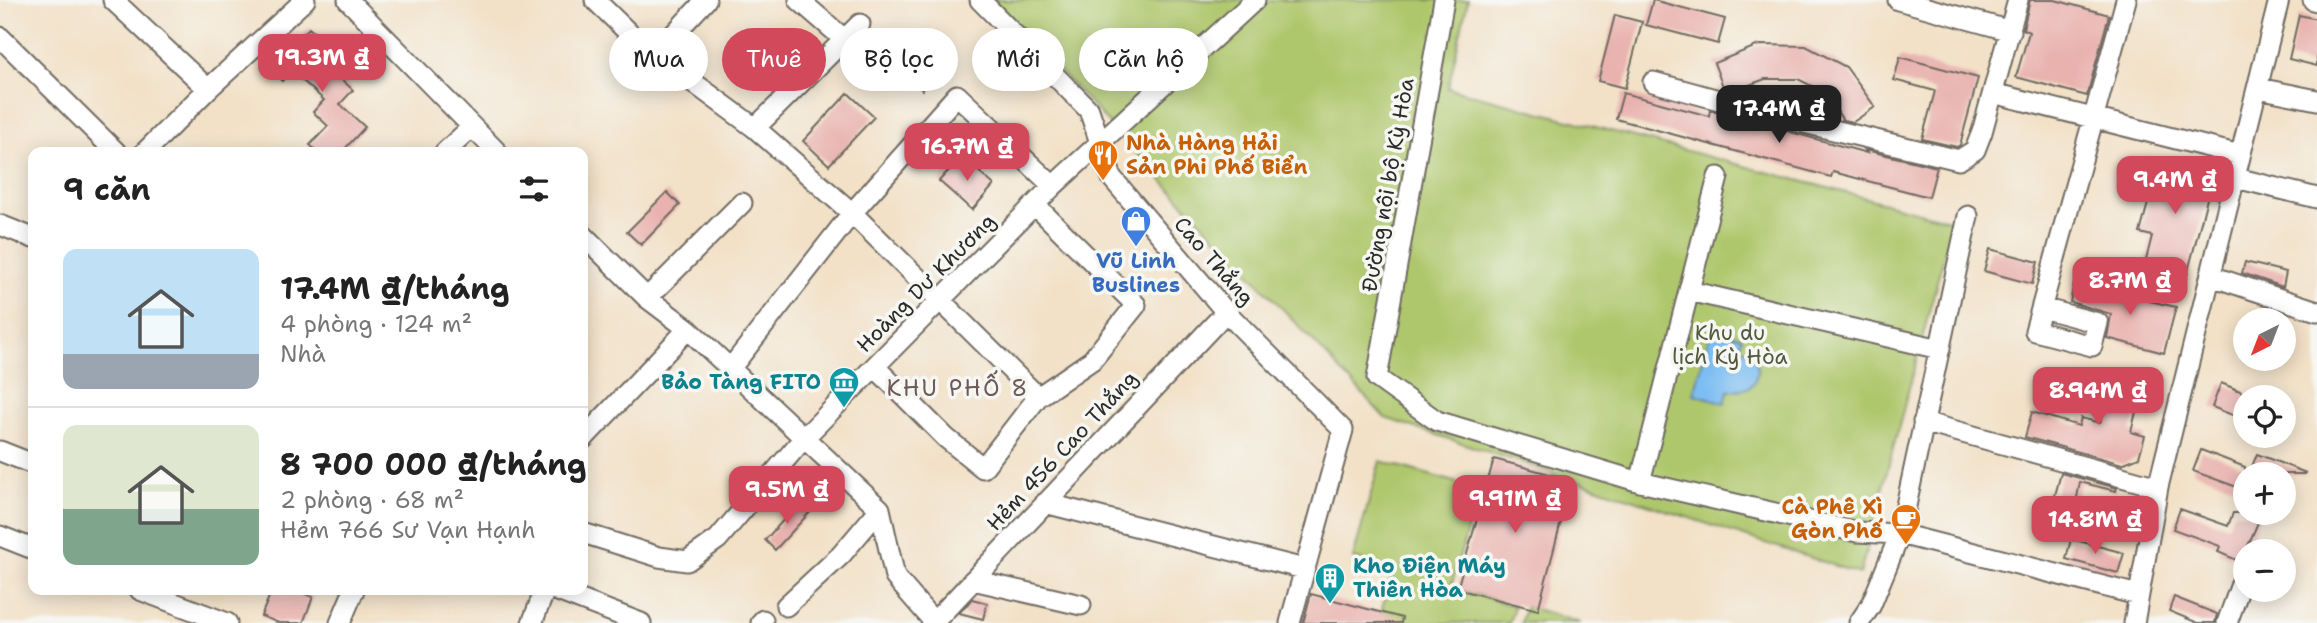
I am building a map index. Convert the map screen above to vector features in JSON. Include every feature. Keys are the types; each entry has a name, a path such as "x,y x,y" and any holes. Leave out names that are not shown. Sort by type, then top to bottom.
{"street":[{"path":"113,0 208,89"},
{"path":"150,147 208,89 305,0"},
{"path":"348,0 492,147"},
{"path":"595,0 624,28"},
{"path":"799,0 840,36"},
{"name":"Cao Thắng","path":"980,0 1089,110 1112,178 1226,312 1343,430 1304,569"},
{"name":"Hoàng Dư Khương","path":"588,535 659,557 687,561 718,539 803,439 1053,186 1255,0"},
{"name":"Đường nội bộ Kỳ Hòa","path":"1444,0 1377,378 1437,421 1640,482"},
{"path":"1898,0 2011,31"},
{"path":"1653,82 1792,120 1959,160 1975,150 2018,0"},
{"path":"2042,308 2126,0"},
{"path":"2134,623 2158,486 2279,0"},
{"path":"677,28 699,2"},
{"path":"856,28 860,24"},
{"path":"0,37 111,147"},
{"path":"755,128 840,43"},
{"path":"2258,88 2317,100"},
{"path":"706,91 755,128 852,214 938,302 1038,397"},
{"path":"1993,93 2095,116 2240,155"},
{"path":"730,369 852,214 957,95 1053,186"},
{"path":"450,147 471,128"},
{"path":"1718,177 1640,482 1857,532 1900,534 2138,595"},
{"path":"2236,178 2317,198"},
{"path":"647,298 742,203"},
{"path":"875,367 946,438 983,468 1038,397 1092,360 1136,305 1035,205"},
{"path":"1859,623 1871,605 1900,534 1968,216"},
{"path":"0,225 28,236"},
{"path":"588,246 647,298 688,328 880,509 895,578 933,622"},
{"path":"2211,276 2317,312"},
{"path":"1689,290 1940,349"},
{"name":"Hẻm 456 Cao Thắng","path":"933,622 1226,312"},
{"path":"588,434 688,328"},
{"path":"1923,422 2158,486"},
{"path":"0,450 28,462"},
{"path":"1045,503 1304,569 1290,623"},
{"path":"786,606 841,555 880,509"},
{"path":"0,536 28,547"},
{"path":"973,580 1081,605"},
{"path":"153,595 228,623"},
{"path":"340,623 352,595"},
{"path":"532,623 543,595"},
{"path":"568,595 641,623"},
{"path":"2227,623 2235,602"}],"green space":[{"name":"Khu du lịch Kỳ Hòa","path":"993,0 1468,0 1448,88 1953,221 1860,574 1385,418 1065,77 1065,28 1019,28"},
{"path":"1380,461 1479,489 1451,587 1514,606 1509,623 1378,623 1393,570 1353,558"},
{"path":"1526,606 1581,623 1521,623"}],"water":[{"path":"1711,329 1742,337 1740,347 1751,354 1757,364 1756,376 1749,388 1728,391 1725,403 1694,394"}],"building":[{"path":"1653,0 1725,19 1718,44 1646,25"},
{"path":"2030,0 2055,0 2109,15 2087,96 2016,77 2029,32 2023,29"},
{"path":"1615,15 1642,22 1625,88 1598,81"},
{"path":"2299,15 2317,19 2317,66 2289,59"},
{"path":"309,28 322,39 311,51 353,90 340,104 365,127 347,147 312,147 310,145 328,126 313,112 324,100 291,70 282,81 271,71"},
{"path":"1759,45 1806,46 1846,67 1875,107 1853,122 1843,120 1824,92 1798,79 1765,79 1733,91 1724,89 1714,63"},
{"path":"1900,57 1978,78 1960,145 1957,147 1922,139 1935,91 1894,80"},
{"path":"848,93 874,117 829,165 803,141"},
{"path":"1623,93 1709,116 1710,110 1867,153 1865,150 1937,167 1929,197 1833,172 1831,177 1616,119"},
{"path":"962,156 994,185 972,210 939,181"},
{"path":"2160,158 2214,172 2186,279 2144,268 2152,236 2140,233"},
{"path":"667,192 680,205 641,245 627,232"},
{"path":"1990,249 2038,262 2032,284 1984,271"},
{"path":"2245,262 2286,272 2283,287 2242,273"},
{"path":"2074,284 2176,307 2164,353 2107,338 2111,314 2070,302"},
{"path":"2112,376 2143,384 2131,432 2145,436 2139,457 2122,464 2025,437 2032,412 2079,426 2081,418 2100,423"},
{"path":"2221,383 2233,388 2233,415 2212,407"},
{"path":"2201,450 2233,462 2233,486 2193,471"},
{"path":"2257,454 2278,462 2254,462"},
{"path":"1494,459 1572,480 1538,610 1457,589"},
{"path":"2061,473 2117,488 2116,491 2080,482 2075,508 2053,503"},
{"path":"799,503 810,512 775,550 765,540"},
{"path":"2180,509 2228,526 2233,513 2233,525 2257,525 2251,539 2233,539 2233,559 2218,552 2220,546 2173,529"},
{"path":"2071,539 2124,553 2118,573 2066,559"},
{"name":"Kho Điện Máy Thiên Hòa","path":"1311,594 1402,618 1401,623 1303,623"},
{"path":"270,595 313,597 303,623 279,623 261,616"},
{"path":"2174,597 2217,614 2215,623 2198,623 2169,611"},
{"path":"972,599 987,603 983,619 959,613"}],"place":[{"name":"Nhà Hàng Hải Sản Phi Phố Biển","path":"1103,182"},
{"name":"Vũ Linh Buslines","path":"1136,248"},
{"name":"Bảo Tàng FITO","path":"844,409"},
{"name":"Cà Phê Xì Gòn Phố","path":"1906,546"},
{"name":"Kho Điện Máy Thiên Hòa","path":"1330,605"}],"district":[{"name":"KHU PHỐ 8","path":"958,388"}]}
